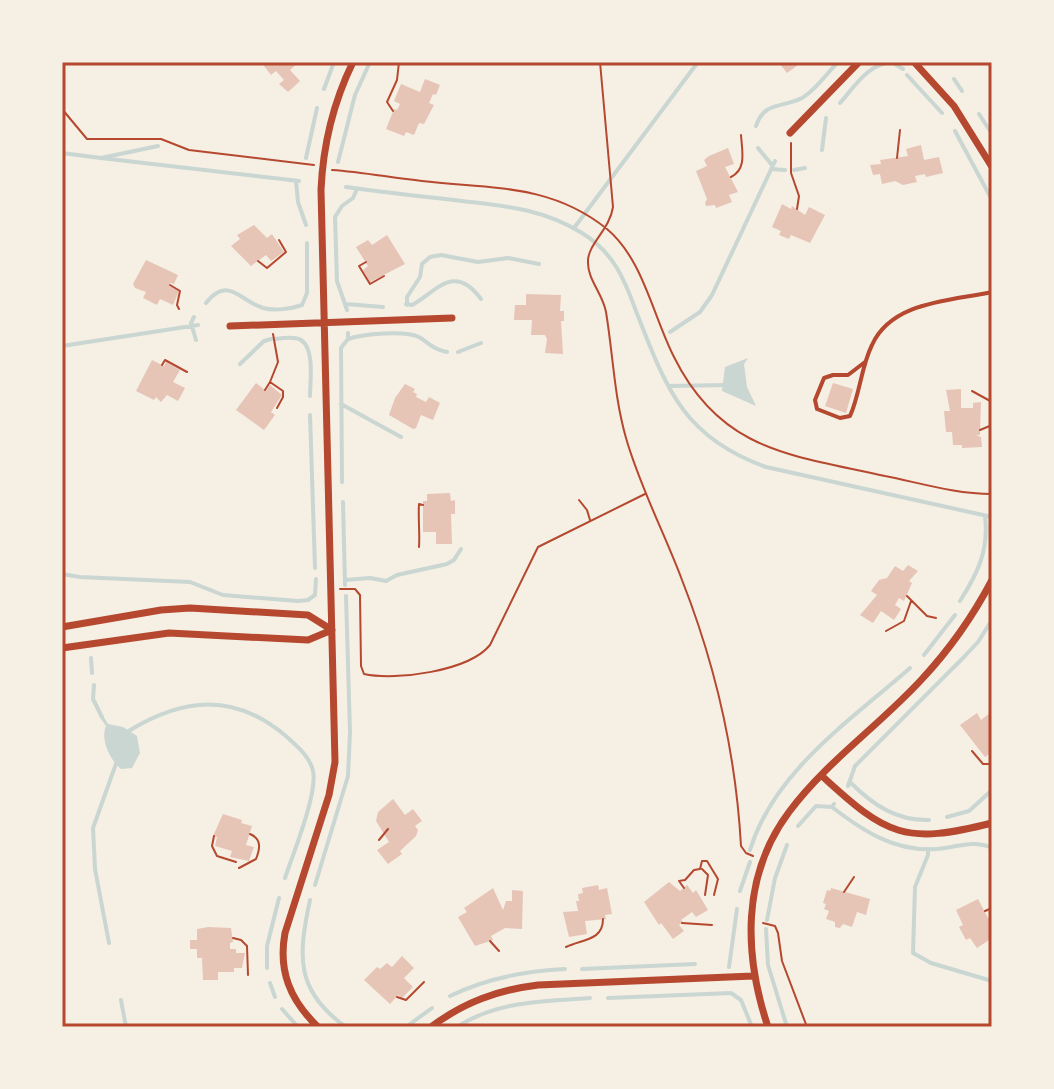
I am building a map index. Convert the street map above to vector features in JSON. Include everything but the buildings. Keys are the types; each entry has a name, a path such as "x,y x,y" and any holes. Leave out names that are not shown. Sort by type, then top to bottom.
{"street":[{"path":"318,1027 291,994 285,978 283,955 285,933 329,795 335,762 321,209 323,159 331,119 353,62"},
{"path":"790,133 859,62"},
{"path":"914,62 950,101 992,167"},
{"path":"230,326 452,318"},
{"path":"768,1027 753,976 751,920 757,884 782,822 822,776 934,665 968,620 992,580"},
{"path":"62,627 190,608 308,615 332,630"},
{"path":"62,648 169,633 308,640 332,630"},
{"path":"822,776 867,815 896,831 938,835 992,823"},
{"path":"431,1027 469,1003 513,989 538,985 753,976"}],"lane":[{"path":"865,362 848,375 824,378 815,400 817,409 840,418 850,416 865,362 876,337 900,314 914,308 992,292"}],"path":[{"path":"393,111 387,102 397,80 399,62"},
{"path":"600,62 614,199 606,229 590,248 588,265 603,298 617,406 646,493 683,582 713,679 730,747 741,846 746,853 765,860"},
{"path":"62,109 87,139 161,139 189,150 315,165"},
{"path":"897,158 900,130"},
{"path":"790,133 791,173 799,196 797,209"},
{"path":"731,177 738,174 742,166 741,135"},
{"path":"331,170 545,196 572,206 606,229 627,252 682,374 702,404 726,425 758,444 816,461 961,492 992,494"},
{"path":"258,261 267,268 286,252 279,240"},
{"path":"366,262 359,266 370,284 384,276"},
{"path":"170,285 180,291 179,309"},
{"path":"265,390 278,362 273,325"},
{"path":"162,365 165,360 187,372"},
{"path":"270,382 284,394 277,408"},
{"path":"972,391 992,402"},
{"path":"980,430 992,425"},
{"path":"331,590 355,589 360,595 361,666 364,674 390,677 437,669 482,654 510,608 534,552 549,540 646,493"},
{"path":"579,500 591,521"},
{"path":"419,547 418,507 419,504 423,505"},
{"path":"574,528 578,537"},
{"path":"907,596 927,616 936,618"},
{"path":"886,631 904,621 911,601"},
{"path":"972,751 983,764 989,764 992,760"},
{"path":"379,840 388,829"},
{"path":"239,868 256,859 259,844 250,834"},
{"path":"214,836 212,846 217,856 236,862"},
{"path":"700,869 702,861 712,865 719,883 714,895"},
{"path":"684,888 679,881 700,869 708,875 705,895"},
{"path":"844,892 854,877"},
{"path":"985,911 992,908"},
{"path":"566,947 597,937 602,931 603,919"},
{"path":"751,920 775,926 782,961 807,1027"},
{"path":"682,923 712,925"},
{"path":"233,938 247,946 248,975"},
{"path":"490,941 499,951"},
{"path":"397,997 406,1000 424,982"}],"shaded area":[{"path":"748,358 744,364 747,387 756,406 722,391 725,367"},
{"path":"102,714 108,724 123,727 137,736 140,753 132,768 121,769 110,755 104,737 106,726 99,716"}],"waterway":[{"path":"324,89 334,62"},
{"path":"338,162 355,95 370,62"},
{"path":"574,228 698,62"},
{"path":"756,126 764,112 807,95 838,62"},
{"path":"840,103 876,67 892,62 903,69"},
{"path":"907,75 942,113"},
{"path":"954,79 962,91"},
{"path":"306,158 317,108"},
{"path":"979,114 992,134"},
{"path":"822,150 826,118"},
{"path":"955,131 992,200"},
{"path":"62,153 101,158 158,146"},
{"path":"758,148 772,165"},
{"path":"101,158 299,181"},
{"path":"670,332 700,312 712,295 775,161"},
{"path":"794,170 805,168"},
{"path":"771,169 785,170"},
{"path":"296,181 298,202 306,225"},
{"path":"346,187 504,206 566,224 593,240 610,257 627,288 668,386 696,424 714,441 766,467 992,517"},
{"path":"347,310 337,281 335,217 342,206 353,198 357,189"},
{"path":"206,303 214,295 228,290 267,309 302,305 307,293 307,243"},
{"path":"407,305 407,297 420,277 422,264 430,257 441,255 478,262 508,258 539,264"},
{"path":"406,304 412,305 445,283 454,281 462,282 481,299"},
{"path":"346,304 383,307"},
{"path":"194,317 191,323 196,340"},
{"path":"62,346 198,325"},
{"path":"342,482 341,348 348,339 348,333"},
{"path":"348,339 373,334 413,335 447,352"},
{"path":"275,339 296,338 305,344 311,366 310,396"},
{"path":"240,364 264,341 271,339"},
{"path":"458,352 481,343"},
{"path":"669,386 728,385"},
{"path":"341,404 401,437"},
{"path":"310,415 315,568"},
{"path":"343,502 345,585"},
{"path":"960,601 981,561 985,516"},
{"path":"345,580 370,578 386,581 397,575 447,564 461,549"},
{"path":"62,574 190,582 223,595 298,601 315,595 316,579"},
{"path":"315,885 348,776 350,732 346,596"},
{"path":"924,655 955,615"},
{"path":"848,786 855,766 978,642 992,620"},
{"path":"91,658 92,673"},
{"path":"750,850 761,822 796,771 840,728 910,668"},
{"path":"94,685 93,699 102,717"},
{"path":"127,732 168,712 208,704 248,712 267,722 295,744 309,761 314,781 304,824 285,878"},
{"path":"109,943 95,869 93,828 117,761"},
{"path":"851,783 896,815 929,820"},
{"path":"947,817 969,811 992,790"},
{"path":"798,826 816,806 832,807 834,804"},
{"path":"832,807 868,832 907,847 936,849 971,844 992,848"},
{"path":"767,920 775,878 787,845"},
{"path":"928,849 915,887 913,953 931,963 992,981"},
{"path":"740,891 750,862"},
{"path":"267,968 267,946 279,898"},
{"path":"310,900 303,938 304,971 317,1000 346,1027"},
{"path":"729,967 737,909"},
{"path":"766,929 768,965 787,1027"},
{"path":"582,969 695,964"},
{"path":"450,996 506,976 565,969"},
{"path":"270,983 275,997"},
{"path":"608,998 731,993 741,1000 752,1027"},
{"path":"457,1027 472,1018 504,1007 590,998"},
{"path":"121,1000 126,1027"},
{"path":"406,1027 432,1008"},
{"path":"282,1009 298,1027"}]}
